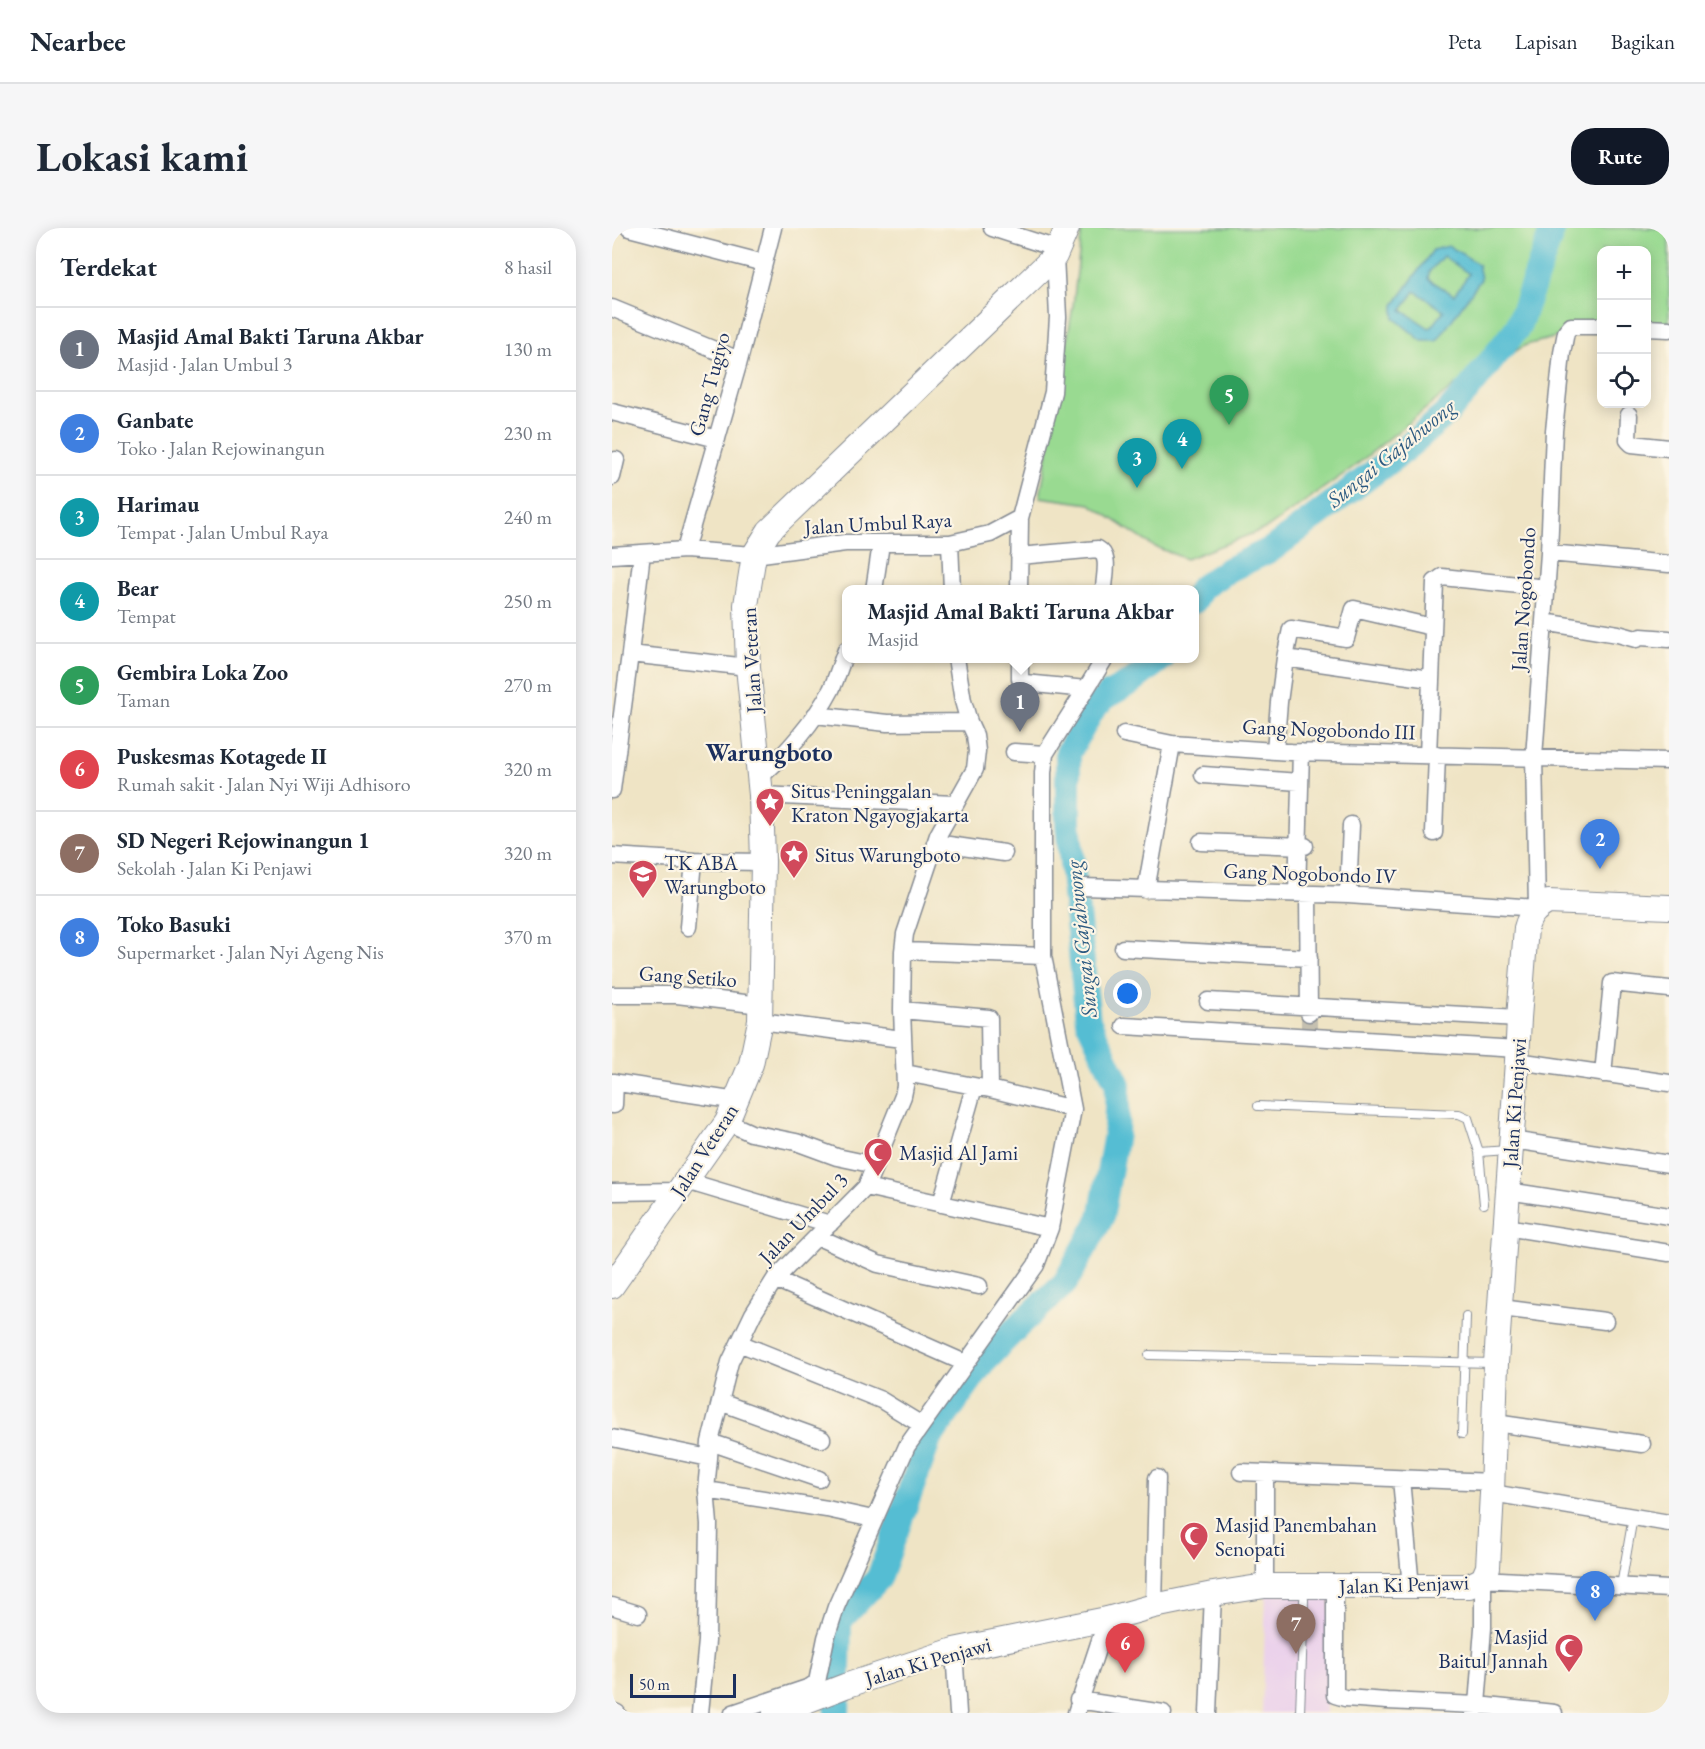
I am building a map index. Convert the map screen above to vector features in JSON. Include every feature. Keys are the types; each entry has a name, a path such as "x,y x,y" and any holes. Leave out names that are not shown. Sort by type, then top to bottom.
{"main road":[{"name":"Jalan Veteran","path":"612,1286 732,1112 751,1064 761,1013 763,862 760,786 748,667 746,605 754,555 770,531 1060,244"},
{"path":"1537,908 1548,902 1669,907"},
{"name":"Jalan Ki Penjawi","path":"775,1713 845,1686 954,1650 1107,1619 1154,1606 1213,1594 1265,1586 1304,1593 1335,1587 1469,1586 1483,1580 1488,1568 1493,1487 1496,1363 1518,1055 1518,1018 1527,928 1530,917 1537,908"}],"street":[{"path":"629,228 764,263"},
{"name":"Gang Tugiyo","path":"685,550 739,360 773,228"},
{"path":"992,228 1060,244 1053,392 1020,519 1019,585"},
{"path":"612,308 739,360"},
{"name":"Jalan Nogobondo","path":"1537,908 1533,757 1550,553 1554,431 1562,353 1568,328 1574,325 1597,326"},
{"path":"1651,328 1669,329"},
{"path":"612,412 717,439"},
{"path":"1629,415 1628,440 1632,444 1669,448"},
{"path":"612,477 616,460"},
{"name":"Jalan Umbul Raya","path":"612,555 685,550 754,555 845,543 950,543 990,534 1020,519"},
{"path":"950,543 952,585"},
{"path":"875,585 881,544"},
{"path":"1019,556 1098,549 1102,551 1106,559 1104,585"},
{"path":"612,790 617,704 630,654 642,553"},
{"path":"1550,553 1669,564"},
{"path":"1434,833 1430,679 1434,586 1442,577 1547,588"},
{"path":"1275,751 1279,702 1291,629 1346,638 1354,609 1432,627"},
{"path":"1544,622 1636,639 1641,637 1669,639"},
{"path":"630,654 748,667"},
{"path":"1285,658 1430,679"},
{"path":"760,786 815,715 831,690 842,661"},
{"name":"Jalan Umbul 3","path":"700,1713 707,1641 709,1524 706,1490 709,1450 720,1402 730,1362 753,1314 775,1279 866,1188 903,1096 906,1086 902,1010 903,951 906,934 935,843 954,804 975,769 977,751 975,735 963,701 957,663"},
{"path":"1020,663 1020,679 1025,683 1086,689"},
{"path":"733,1713 810,1688 817,1683 829,1625 847,1578 907,1446 1036,1265 1050,1228 1073,1109 1043,956 1043,773 1046,754 1102,663"},
{"path":"815,715 887,723 969,722"},
{"name":"Gang Nogobondo III","path":"1124,734 1172,744 1275,751 1669,761"},
{"path":"1146,890 1172,744"},
{"path":"1014,752 1046,754"},
{"path":"1301,752 1299,782 1303,893 1309,958 1309,1021"},
{"path":"1203,775 1299,782"},
{"path":"760,786 954,804"},
{"path":"1348,895 1351,825"},
{"path":"1201,842 1302,846"},
{"path":"935,843 1004,853"},
{"path":"612,856 763,862"},
{"path":"688,927 694,861"},
{"name":"Gang Nogobondo IV","path":"1082,887 1348,895 1537,908"},
{"path":"1123,948 1309,958"},
{"path":"903,951 1043,956"},
{"path":"1603,1074 1612,983 1669,989"},
{"name":"Gang Setiko","path":"612,994 677,995 902,1039"},
{"path":"1209,1001 1309,1021 1518,1055 1603,1074 1669,1083"},
{"path":"902,1010 988,1018 982,1088 941,1204"},
{"path":"1124,1026 1518,1018"},
{"path":"905,1073 1073,1109"},
{"path":"612,1105 614,1105 613,1082 732,1112 751,1133 796,1142 846,1159 876,1165"},
{"path":"1511,1145 1669,1164"},
{"path":"612,1192 682,1186 830,1224"},
{"path":"866,1188 1050,1228"},
{"path":"1508,1191 1669,1216"},
{"path":"1506,1227 1669,1253"},
{"path":"818,1237 878,1264 979,1287"},
{"path":"775,1279 965,1363"},
{"path":"1501,1308 1605,1321"},
{"path":"739,1343 881,1400 922,1425"},
{"path":"720,1402 822,1439"},
{"path":"1495,1423 1642,1444"},
{"path":"612,1438 709,1450 819,1479"},
{"path":"1241,1473 1401,1479 1493,1487 1669,1523"},
{"path":"1265,1473 1265,1586"},
{"path":"1154,1606 1157,1478"},
{"path":"1401,1479 1411,1587"},
{"path":"706,1490 827,1509 873,1519"},
{"path":"1476,1709 1483,1628 1483,1580 1621,1586 1668,1585"},
{"path":"1335,1587 1334,1695 1386,1707 1554,1713"},
{"path":"1208,1713 1213,1594"},
{"path":"612,1606 638,1614"},
{"path":"1107,1619 1077,1707 1163,1713"},
{"path":"954,1650 958,1713"},
{"path":"612,1711 617,1713"}],"lane":[{"path":"1258,1106 1459,1114 1468,1118 1479,1152 1484,1204"},
{"path":"1479,1152 1511,1145"},
{"path":"1462,1434 1466,1316"},
{"path":"1149,1355 1496,1363"},
{"path":"1621,1586 1633,1517"},
{"path":"1300,1713 1304,1593"}],"shaded area":[{"path":"1266,1593 1330,1595 1326,1713 1262,1713"}],"green space":[{"path":"1082,228 1669,228 1669,332 1651,332 1651,246 1597,246 1597,332 1576,332 1526,345 1455,385 1355,466 1267,528 1186,559 1153,546 1090,504 1040,497 1073,306"}],"water":[{"path":"1449,246 1478,264 1481,279 1437,341 1422,341 1394,318 1394,305 1433,250","holes":["1443,256 1469,274 1454,295 1428,279 1429,272","1415,291 1444,311 1432,327 1429,328 1402,310"]}],"waterway":[{"name":"Sungai Gajahwong","path":"1199,592 1202,587 1230,569 1272,549 1404,450 1446,414 1518,327 1553,228"},
{"name":"Sungai Gajahwong","path":"1068,753 1094,707 1156,663"},
{"name":"Sungai Gajahwong","path":"837,1713 839,1621 879,1578 929,1439 982,1363 1065,1283 1101,1218 1116,1134 1118,1085 1088,1021 1068,823 1068,756"}],"tunnel":[{"path":"1309,1013 1309,1028"}],"place":[{"name":"Gembira Loka Zoo","path":"1229,425"},
{"name":"Bear","path":"1182,469"},
{"name":"Harimau","path":"1137,488"},
{"name":"Masjid Amal Bakti Taruna Akbar","path":"1020,732"},
{"name":"Situs Peninggalan Kraton Ngayogjakarta","path":"770,828"},
{"name":"Ganbate","path":"1600,869"},
{"name":"Situs Warungboto","path":"794,880"},
{"name":"TK ABA Warungboto","path":"643,900"},
{"name":"Masjid Al Jami","path":"878,1178"},
{"name":"Masjid Panembahan Senopati","path":"1194,1562"},
{"name":"Toko Basuki","path":"1595,1621"},
{"name":"SD Negeri Rejowinangun 1","path":"1296,1654"},
{"name":"Puskesmas Kotagede II","path":"1125,1673"},
{"name":"Masjid Baitul Jannah","path":"1569,1674"}],"district":[{"name":"Warungboto","path":"769,752"}]}
